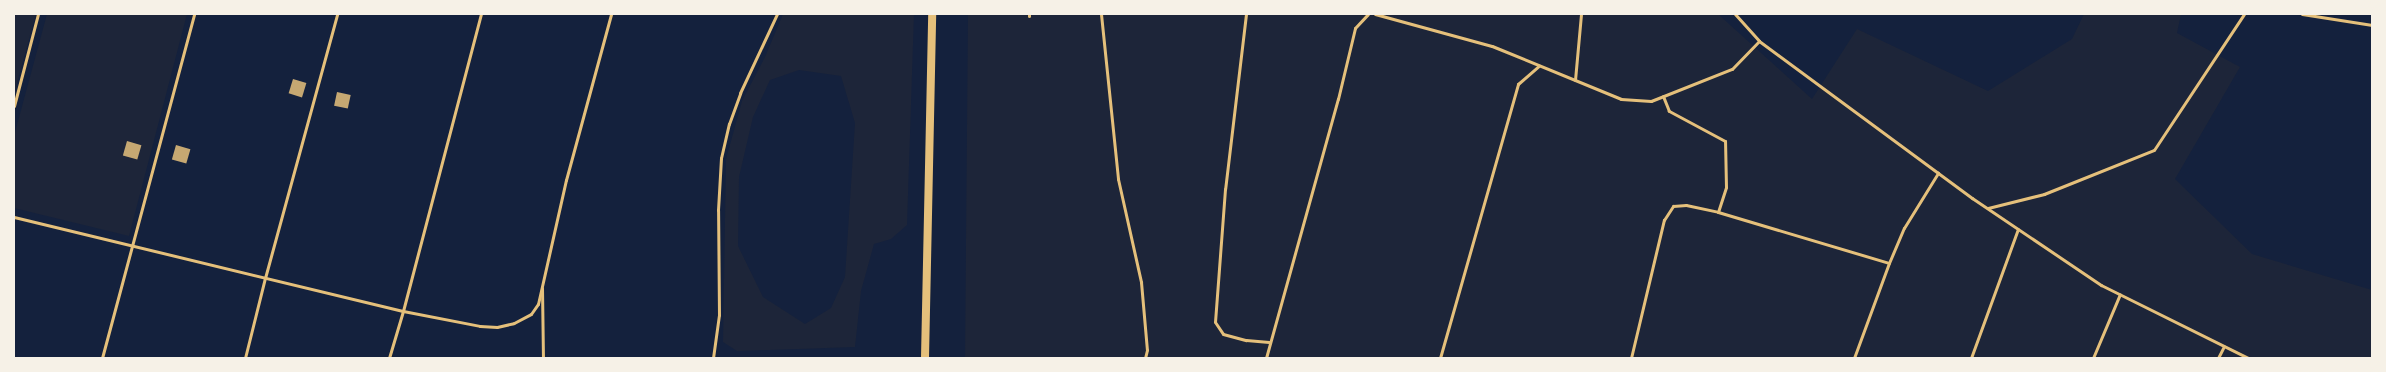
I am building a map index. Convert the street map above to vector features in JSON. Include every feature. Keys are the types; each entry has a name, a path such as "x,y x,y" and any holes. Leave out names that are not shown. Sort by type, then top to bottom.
{"main road":[{"path":"925,358 932,14"}],"lane":[{"path":"14,106 38,14"},
{"path":"102,358 194,14"},
{"path":"245,358 265,278 337,14"},
{"path":"389,358 403,311 481,14"},
{"path":"14,217 403,311 480,326 497,327 514,323 531,314 538,304 542,279 612,14"},
{"path":"713,358 719,315 718,210 721,158 729,124 740,93 777,14"},
{"path":"1101,14 1118,179 1141,282 1146,350 1145,358"},
{"path":"1246,14 1225,188 1215,322 1223,334 1246,340 1269,342"},
{"path":"1266,358 1269,342 1290,274 1355,28 1368,14"},
{"path":"1375,14 1492,46 1621,99 1651,101 1732,69 1760,41"},
{"path":"1575,80 1581,14"},
{"path":"1735,14 1760,41 1938,173 2101,285 2248,358"},
{"path":"1988,208 2044,194 2154,150 2244,14"},
{"path":"2302,14 2372,25"},
{"path":"1440,358 1518,84 1539,66"},
{"path":"1664,96 1669,112 1725,141 1726,187 1718,212"},
{"path":"1854,358 1889,263 1904,228 1938,173"},
{"path":"1631,358 1664,220 1673,206 1686,204 1718,212 1889,263"},
{"path":"1971,358 2018,229"},
{"path":"542,279 543,358"},
{"path":"2093,358 2120,294"},
{"path":"2218,358 2224,346"}],"shaded area":[{"path":"14,14 36,14 14,94"},
{"path":"47,14 187,14 129,236 14,208 14,136"},
{"path":"783,14 914,14 907,225 891,239 874,244 861,291 855,347 737,351 723,342 726,159 742,101 765,57","holes":["799,70 841,76 855,123 845,277 831,308 805,324 763,297 738,246 739,177 753,117 770,80"]},
{"path":"968,14 1718,14 1812,99 1857,29 1988,91 2072,39 2084,14 2181,14 2177,33 2240,67 2175,179 2252,254 2372,290 2372,358 965,358"}],"building":[{"path":"293,79 306,83 302,97 289,93"},
{"path":"337,92 351,95 348,109 334,106"},
{"path":"127,141 141,145 137,160 123,155"},
{"path":"176,145 190,149 186,164 172,159"}]}
